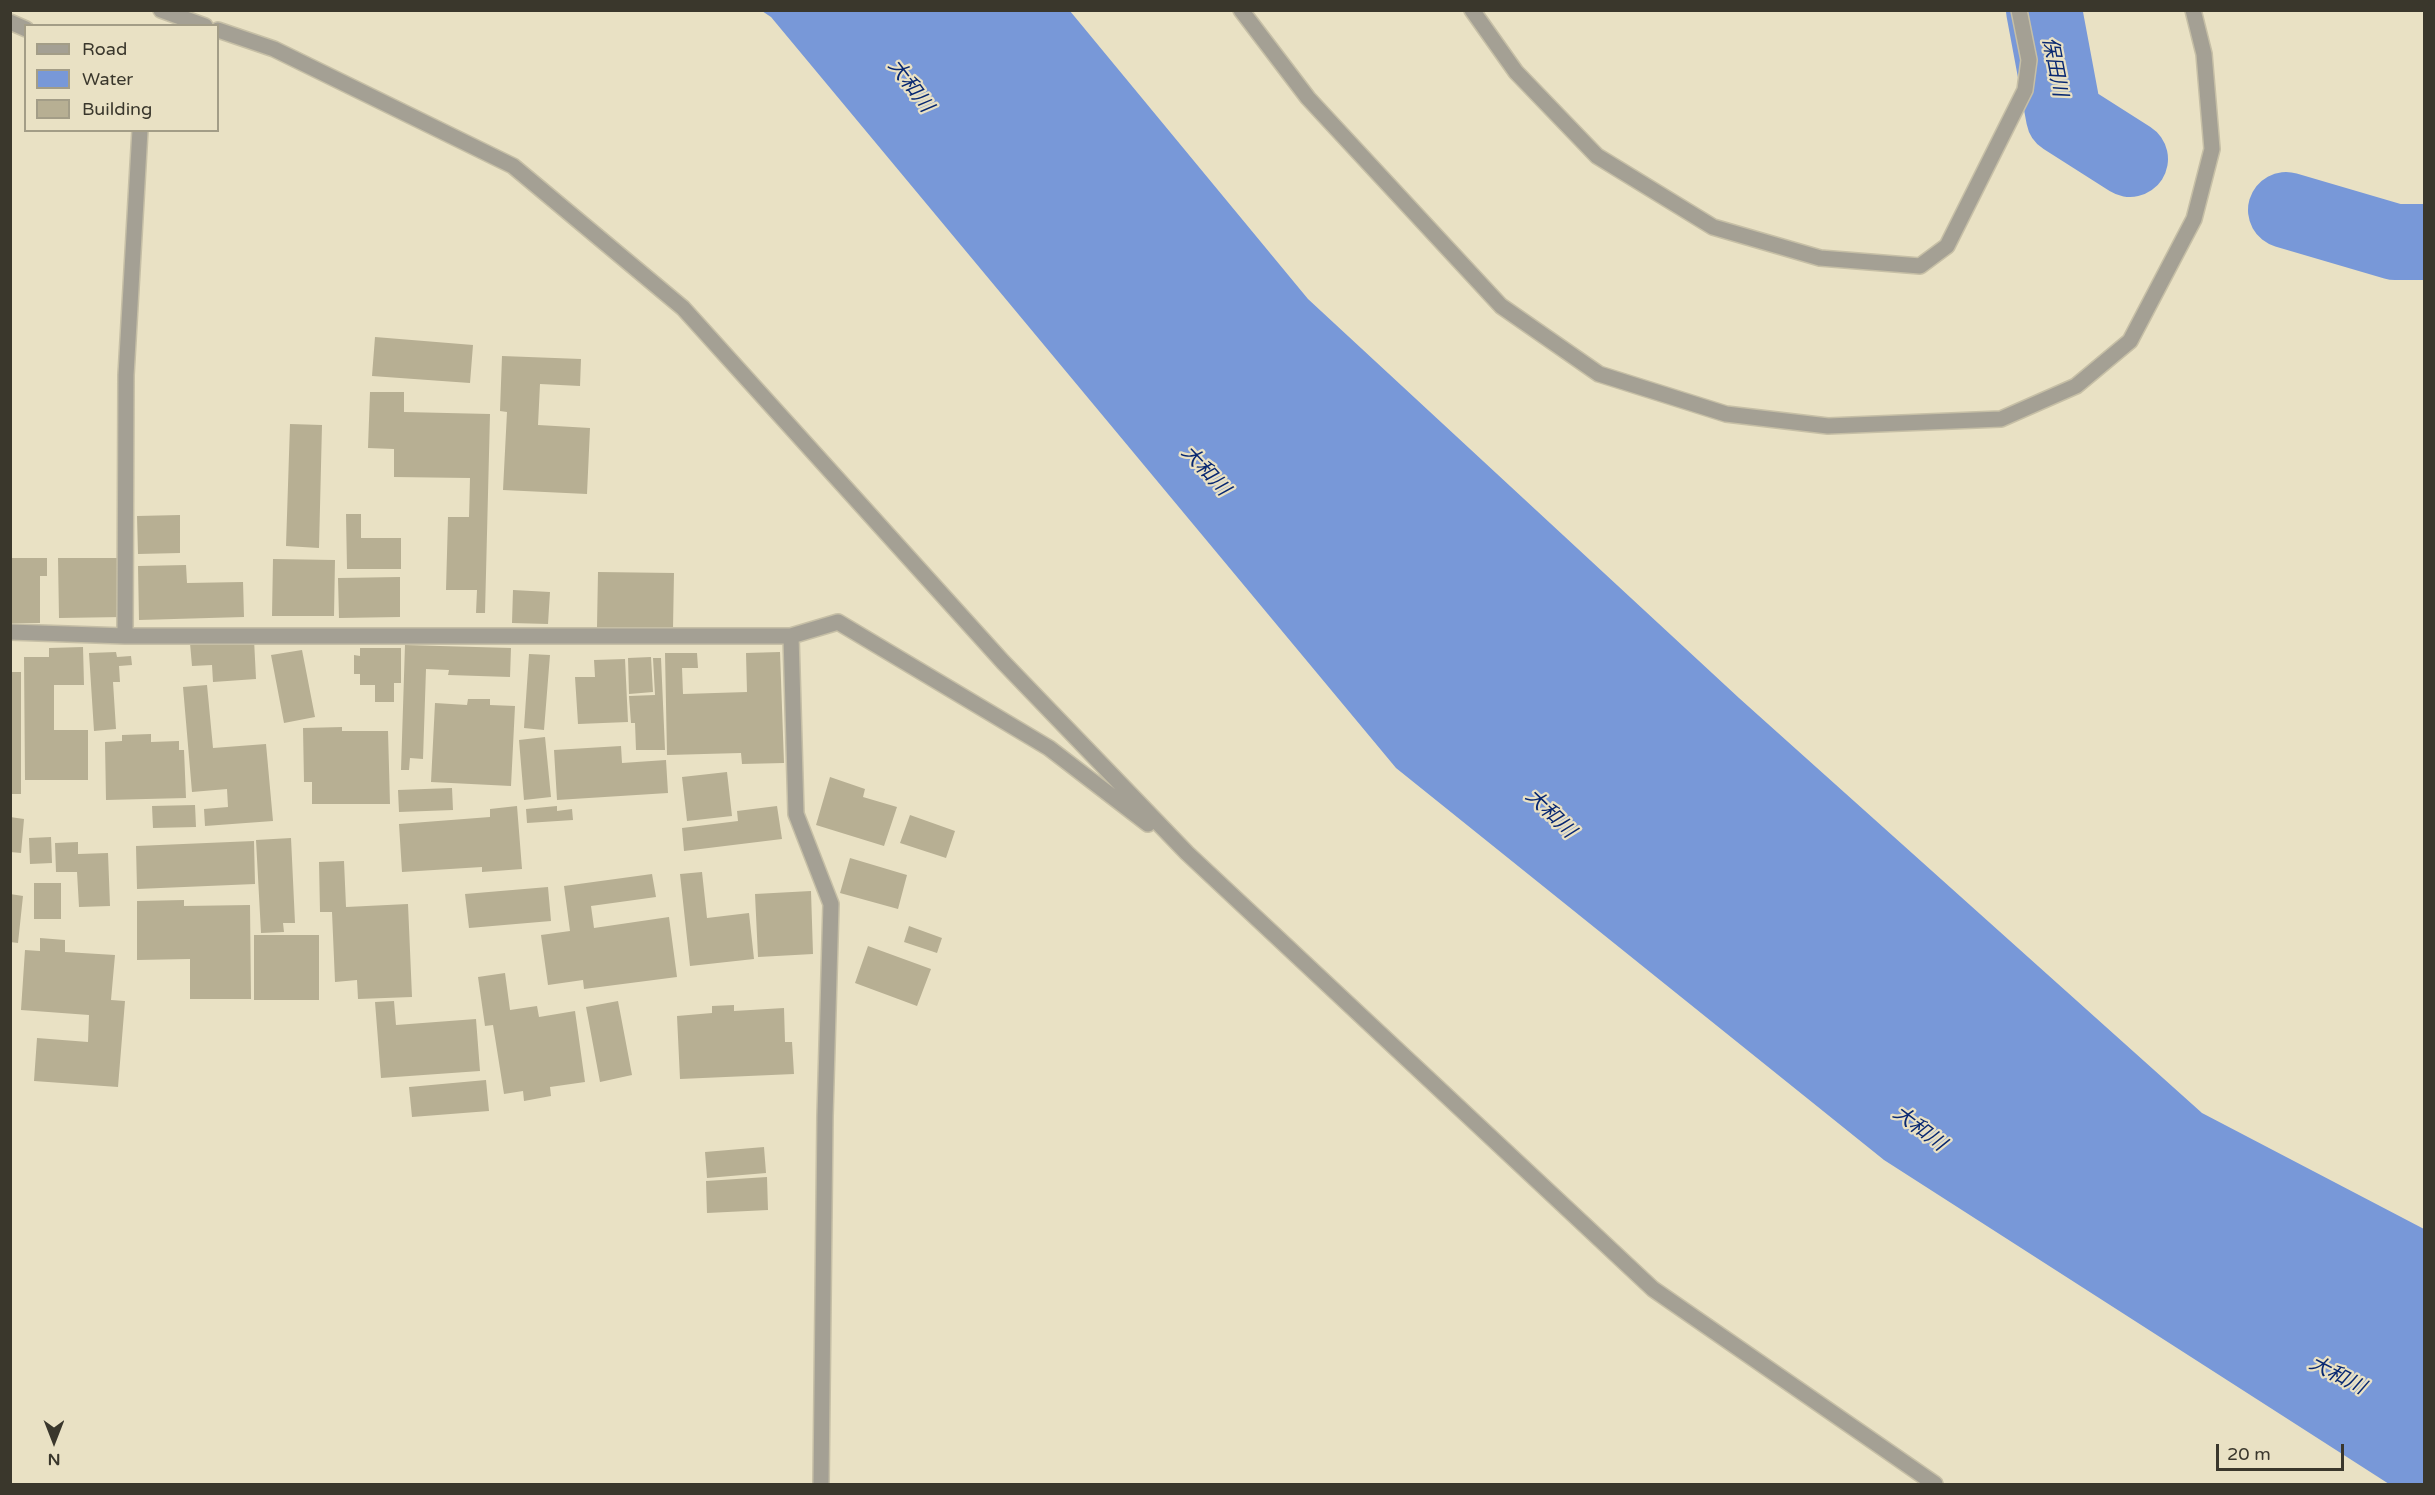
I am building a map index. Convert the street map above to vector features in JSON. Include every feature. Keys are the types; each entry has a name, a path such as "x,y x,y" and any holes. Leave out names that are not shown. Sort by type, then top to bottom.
{"street":[{"path":"161,10 200,24"},
{"path":"1241,10 1308,98 1501,306 1599,374 1726,414 1828,426 2001,419 2076,386 2130,341 2194,219 2212,149 2204,54 2193,10"},
{"path":"1472,10 1516,72 1597,156 1713,226 1820,258 1920,266 1947,246 2025,90 2029,60 2019,10"},
{"path":"10,22 24,28"},
{"path":"219,30 274,49 513,166 683,308 1004,662 1187,853 1653,1289 1935,1485"},
{"path":"125,636 126,375 140,132"},
{"path":"10,632 125,636 791,636 838,622 1049,748 1187,853"},
{"path":"791,636 796,814 831,904 825,1116 821,1485"}],"water":[{"name":"大和川","path":"762,11 1070,11 1308,299 1739,698 2202,1113 2424,1229 2424,1484 2389,1484 1884,1160 1396,768 771,17"}],"building":[{"path":"375,337 473,345 470,383 372,376"},
{"path":"502,356 581,359 580,386 540,384 538,425 590,428 587,494 503,490 507,412 500,411"},
{"path":"370,392 404,392 404,412 490,414 485,613 476,613 477,590 446,590 448,517 469,517 470,478 394,477 394,449 368,448"},
{"path":"290,424 322,425 319,548 286,546"},
{"path":"346,514 361,514 361,538 401,538 401,569 347,569"},
{"path":"180,515 180,553 138,554 137,516"},
{"path":"10,558 47,558 47,576 40,576 40,623 10,623"},
{"path":"58,558 122,558 123,617 59,618"},
{"path":"273,559 335,560 334,616 272,616"},
{"path":"186,565 187,583 243,582 244,617 139,620 138,566"},
{"path":"598,572 674,573 673,628 597,627"},
{"path":"400,577 400,617 339,618 338,578"},
{"path":"513,590 550,592 548,624 512,623"},
{"path":"254,639 256,679 213,682 212,665 192,666 190,643"},
{"path":"405,645 511,648 510,677 448,675 449,670 426,669 423,759 410,758 409,770 401,770"},
{"path":"83,647 84,685 54,685 54,730 88,730 88,780 25,780 24,657 49,657 49,648"},
{"path":"360,648 401,648 401,683 394,683 394,702 375,702 375,685 360,685 360,674 354,674 354,655 360,656"},
{"path":"302,650 315,717 284,723 271,655"},
{"path":"116,652 117,657 131,656 132,665 119,666 120,682 113,682 116,729 94,731 89,653"},
{"path":"780,652 784,763 742,764 741,753 667,755 665,653 697,653 698,668 682,668 683,694 747,692 746,653"},
{"path":"529,654 550,655 544,730 524,728"},
{"path":"651,657 653,692 629,694 628,658"},
{"path":"653,658 661,658 665,750 636,750 635,723 631,723 629,696 655,695"},
{"path":"625,659 628,722 578,724 575,677 595,677 594,660"},
{"path":"10,672 21,672 21,794 10,794"},
{"path":"207,685 213,748 266,744 273,821 205,826 204,809 228,807 227,789 192,792 183,687"},
{"path":"468,699 490,699 490,705 515,706 511,786 431,782 435,703 467,705"},
{"path":"342,727 342,731 388,731 390,804 312,804 312,782 304,782 303,728"},
{"path":"151,734 151,742 179,741 179,750 184,750 186,798 106,800 105,742 122,741 122,735"},
{"path":"545,737 551,797 524,800 519,740"},
{"path":"621,746 622,763 666,760 668,793 557,800 554,750"},
{"path":"727,772 732,816 687,821 682,777"},
{"path":"830,777 865,789 863,797 897,807 884,846 816,825"},
{"path":"452,788 453,810 399,812 398,790"},
{"path":"195,805 196,827 153,828 152,806"},
{"path":"517,806 522,869 482,872 482,867 402,872 399,824 490,817 490,809"},
{"path":"557,806 557,811 572,809 573,820 527,823 526,809"},
{"path":"777,806 782,839 684,851 682,828 738,821 737,811"},
{"path":"910,815 955,831 946,858 900,843"},
{"path":"10,817 24,819 21,853 10,852"},
{"path":"51,837 52,863 30,864 29,838"},
{"path":"291,838 295,923 283,923 284,932 261,933 256,840"},
{"path":"254,841 255,884 137,889 136,846"},
{"path":"78,842 78,854 108,853 110,906 79,907 77,872 56,872 55,843"},
{"path":"850,858 907,875 898,909 840,893"},
{"path":"344,861 346,907 408,904 412,997 358,999 357,980 335,982 332,912 320,912 319,862"},
{"path":"702,872 707,918 749,913 754,959 690,966 680,874"},
{"path":"652,874 656,897 591,906 594,928 669,917 677,977 584,989 583,980 548,985 541,935 570,931 564,886"},
{"path":"34,883 61,883 61,919 34,919"},
{"path":"548,887 551,921 469,928 465,894"},
{"path":"811,891 813,954 758,957 755,894"},
{"path":"10,894 23,896 18,943 10,942"},
{"path":"184,900 184,906 250,905 251,999 190,999 190,959 137,960 137,901"},
{"path":"909,926 942,938 937,953 904,942"},
{"path":"254,935 319,935 319,1000 254,1000"},
{"path":"40,938 65,940 65,952 115,955 111,1000 125,1001 118,1087 34,1081 37,1038 88,1042 89,1015 21,1010 25,950 40,951"},
{"path":"868,946 931,969 917,1006 855,983"},
{"path":"505,973 510,1010 537,1006 539,1017 575,1011 585,1082 550,1087 551,1096 524,1101 523,1091 504,1094 493,1025 485,1026 478,977"},
{"path":"394,1001 396,1025 476,1019 480,1071 381,1078 375,1002"},
{"path":"618,1001 632,1075 600,1082 586,1007"},
{"path":"734,1005 734,1011 784,1008 785,1042 792,1042 794,1074 680,1079 677,1016 712,1013 712,1006"},
{"path":"486,1080 489,1111 412,1117 409,1087"},
{"path":"764,1147 766,1173 707,1178 705,1152"},
{"path":"767,1177 768,1210 707,1213 706,1181"}],"waterway":[{"name":"保田川","path":"2044,10 2064,117 2130,159"},
{"name":"保田川","path":"2286,210 2395,242 2424,242"}]}
